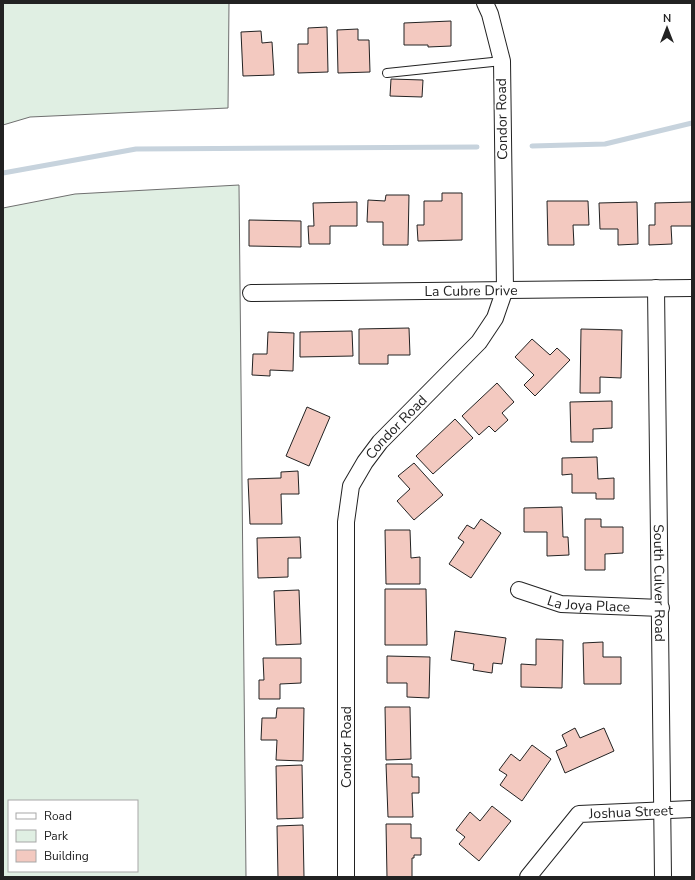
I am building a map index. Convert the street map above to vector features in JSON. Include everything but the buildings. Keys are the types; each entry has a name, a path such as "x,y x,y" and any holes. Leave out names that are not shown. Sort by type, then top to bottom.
{"street":[{"name":"Condor Road","path":"346,877 346,522 351,486 365,462 380,442 479,342 495,318 505,289 502,61 490,14 485,3"},
{"name":"South Culver Road","path":"656,288 663,877"},
{"name":"La Cubre Drive","path":"251,293 692,288"},
{"name":"La Joya Place","path":"519,590 561,604 660,608"},
{"name":"Joshua Street","path":"528,877 579,814 692,809"}],"lane":[{"path":"387,73 502,61"}],"green space":[{"path":"3,3 229,3 228,108 30,117 3,125"},
{"path":"239,185 246,877 3,877 3,208 75,194"}],"waterway":[{"path":"532,146 605,144 692,123"},
{"path":"3,173 136,149 477,147"}]}
